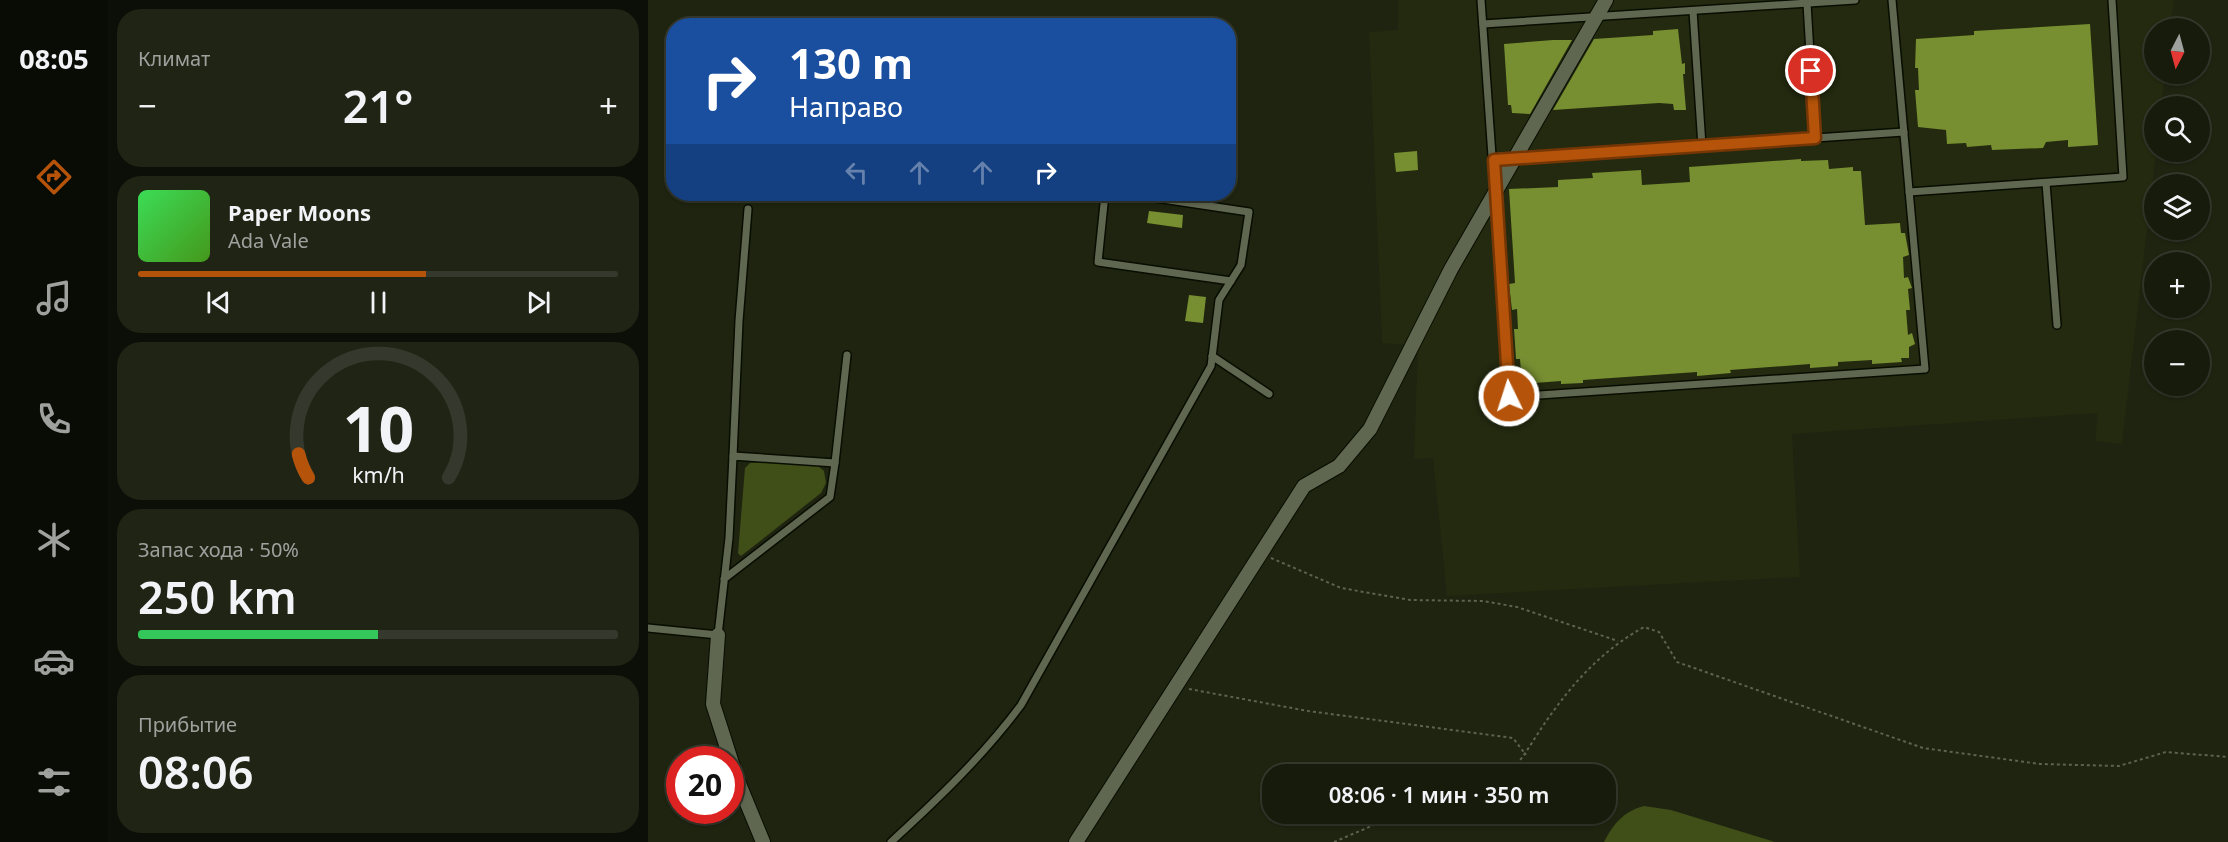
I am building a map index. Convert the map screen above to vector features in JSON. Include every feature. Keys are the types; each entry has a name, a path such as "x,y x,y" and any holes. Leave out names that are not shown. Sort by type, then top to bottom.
{"street":[{"path":"1076,842 1304,486 1339,466 1370,429 1451,268 1606,0"},
{"path":"718,635 713,704 737,779 763,842"}],"lane":[{"path":"1481,0 1509,396 1925,369 1892,0"},
{"path":"1483,24 1855,0"},
{"path":"1909,192 2123,177 2112,0"},
{"path":"1807,3 1815,138"},
{"path":"1693,11 1702,146"},
{"path":"1494,160 1904,132"},
{"path":"2046,183 2057,325"},
{"path":"1104,201 1098,262 1231,281"},
{"path":"891,842 938,799 994,741 1021,705 1211,366 1219,300 1241,265 1249,212 1176,201"},
{"path":"648,628 718,635 733,456 739,321 748,209"},
{"path":"724,579 830,497 847,355"},
{"path":"1212,356 1269,394"},
{"path":"733,456 835,463"}],"path":[{"path":"1261,554 1341,588 1410,600 1483,601 1517,607 1618,641"},
{"path":"1518,764 1551,714 1576,683 1618,641 1644,627 1659,632 1677,662 1923,748 2040,764 2119,766 2166,752 2228,757"},
{"path":"1177,687 1308,711 1513,738 1526,755"},
{"path":"1334,842 1376,824"}],"shaded area":[{"path":"1398,0 2174,0 2171,18 2144,18 2144,84 2164,84 2162,96 2144,96 2144,162 2155,162 2153,174 2144,174 2146,240 2122,444 2095,441 2098,413 1792,434 1800,577 1447,596 1433,458 1414,459 1418,346 1382,343 1369,32 1398,30"}],"green space":[{"path":"750,463 818,466 824,471 826,483 821,493 741,556 738,553 745,468"},
{"path":"1644,806 1671,810 1775,842 1604,842 1620,819"}],"building":[{"path":"2090,24 2098,145 2068,147 2068,140 2046,142 2043,148 1992,150 1991,145 1967,147 1966,143 1947,144 1946,130 1918,127 1915,90 1919,90 1918,68 1915,68 1916,39 1974,35 1974,31"},
{"path":"1678,29 1682,64 1685,63 1685,74 1683,74 1686,110 1674,110 1673,104 1659,103 1553,110 1594,39 1653,35 1653,31"},
{"path":"1572,40 1530,114 1512,113 1511,105 1508,105 1504,44"},
{"path":"1417,151 1418,170 1396,172 1394,153"},
{"path":"1801,159 1801,161 1828,160 1829,169 1853,167 1853,171 1861,171 1865,225 1900,223 1901,233 1905,233 1909,255 1903,257 1904,278 1908,277 1912,288 1908,289 1910,310 1906,310 1908,335 1912,333 1915,344 1909,347 1909,358 1901,358 1902,362 1872,364 1872,360 1838,362 1838,366 1810,368 1810,364 1730,370 1731,373 1697,376 1697,372 1583,380 1583,383 1561,384 1561,381 1522,384 1520,359 1516,359 1514,329 1518,329 1517,309 1512,310 1509,284 1515,283 1509,189 1558,187 1558,180 1593,178 1592,173 1641,170 1642,185 1690,182 1689,167"},
{"path":"1149,211 1183,215 1182,228 1147,223"},
{"path":"1189,295 1206,297 1203,323 1185,321"}],"route":[{"path":"1509,396 1494,160 1815,138 1811,71"}]}
